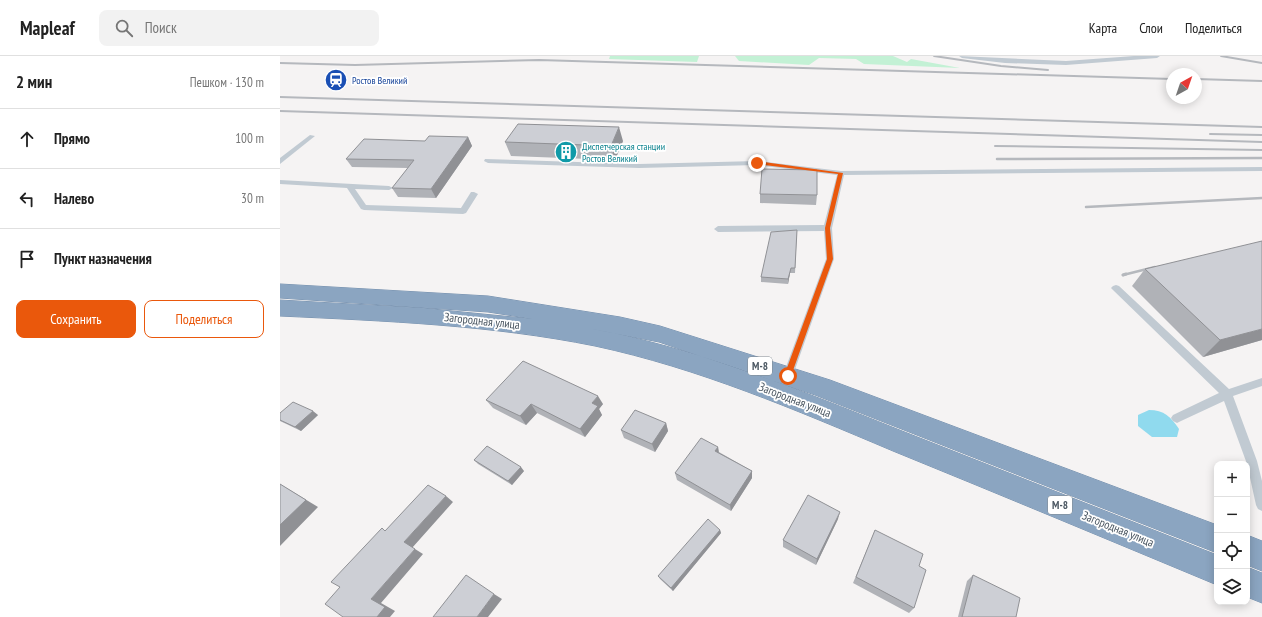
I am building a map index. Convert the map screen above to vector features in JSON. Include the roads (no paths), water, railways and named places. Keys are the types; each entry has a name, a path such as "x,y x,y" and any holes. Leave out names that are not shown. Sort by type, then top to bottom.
{"highway":[{"name":"Загородная улица","path":"280,291 488,304 620,325 660,334 788,376 1214,537"},
{"name":"Загородная улица","path":"280,308 483,320 564,332 653,351 752,384 814,407 1215,569"},
{"path":"1250,551 1262,556"},
{"path":"1250,583 1262,588"}],"lane":[{"path":"962,56 1005,61 1066,63 1157,56"},
{"path":"280,162 312,136"},
{"path":"488,160 639,166 757,163 841,173 1262,169"},
{"path":"788,376 830,259 828,228 841,173"},
{"path":"280,182 389,188"},
{"path":"349,186 364,208 463,211 474,194"},
{"path":"718,230 828,228"},
{"path":"1116,288 1227,394 1251,461 1262,505"},
{"path":"1177,418 1227,394 1262,382"}],"water":[{"path":"1149,410 1159,411 1167,415 1179,429 1177,437 1152,437 1138,426 1138,415"}],"railway":[{"path":"934,56 1001,66 1048,70"},
{"path":"1221,56 1262,63"},
{"path":"280,63 355,65 539,60 1166,79"},
{"path":"1202,79 1262,81"},
{"path":"280,97 1262,127"},
{"path":"280,111 1262,142"},
{"path":"1210,134 1262,135"},
{"path":"995,146 1262,150"},
{"path":"997,159 1262,158"},
{"path":"1086,207 1262,198"},
{"path":"1126,274 1123,275 1155,267"}],"place":[{"name":"Ростов Великий","path":"336,80"},
{"name":"Диспетчерская станции Ростов Великий","path":"566,152"}]}
